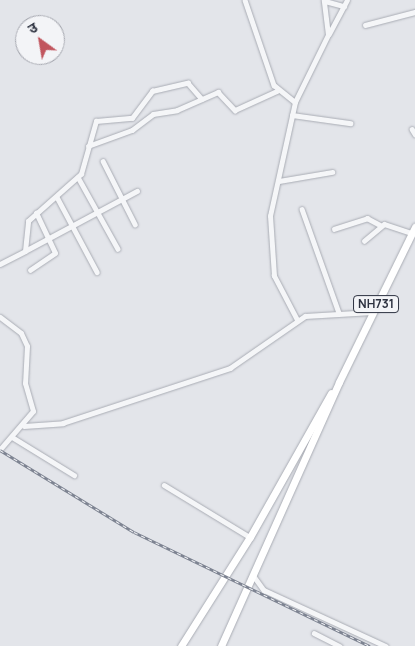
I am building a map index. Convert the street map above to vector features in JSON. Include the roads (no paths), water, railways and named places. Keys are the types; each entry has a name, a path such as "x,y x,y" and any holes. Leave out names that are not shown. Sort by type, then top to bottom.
{"highway":[{"name":"NH731","path":"221,646 279,520 339,382 413,230"},
{"name":"NH731","path":"181,646 250,537 318,411 339,382"}],"street":[{"path":"244,0 277,91 295,102"},
{"path":"328,35 325,0 344,6"},
{"path":"297,320 274,276 270,216 295,102 347,0"},
{"path":"365,25 415,12"},
{"path":"135,127 136,115 154,90 189,83 202,99"},
{"path":"88,146 135,127 149,116 221,92 236,110 277,91"},
{"path":"25,251 25,226 36,213 78,177 99,119 136,115"},
{"path":"292,115 350,123"},
{"path":"104,161 136,224"},
{"path":"279,181 332,172"},
{"path":"78,177 118,250"},
{"path":"3,263 137,191"},
{"path":"57,196 74,225 97,272"},
{"path":"302,209 339,313"},
{"path":"30,270 55,254 36,213"},
{"path":"334,229 368,218 380,225 413,230"},
{"path":"364,241 380,225"},
{"path":"24,426 63,423 230,368 297,320 339,313 372,312"},
{"path":"0,317 21,333 27,346 25,383 33,411 24,426 1,448"},
{"path":"12,437 74,475"},
{"path":"164,486 250,537"},
{"path":"253,575 264,590 386,646"},
{"path":"314,633 340,646"}],"railway":[{"path":"0,450 134,532 370,646"}]}
